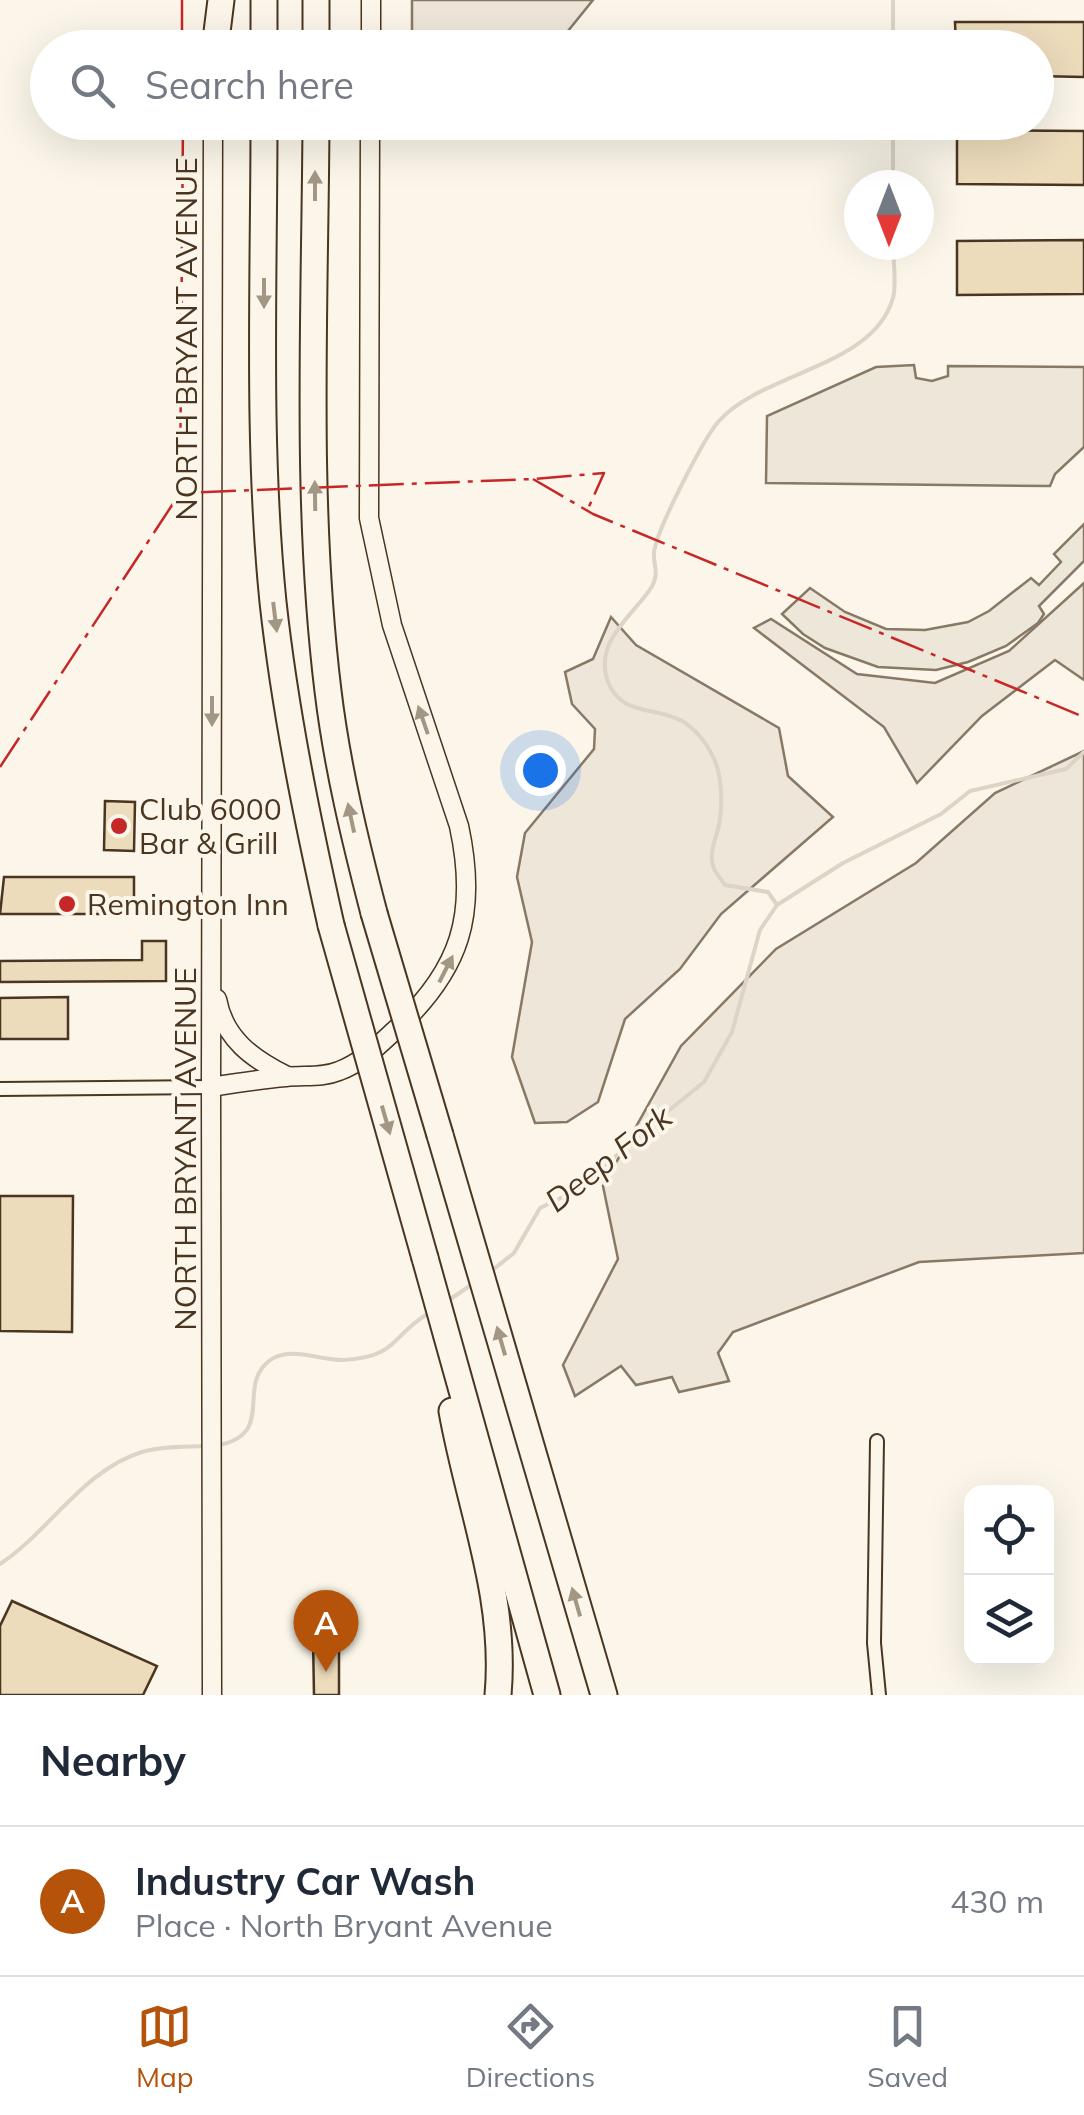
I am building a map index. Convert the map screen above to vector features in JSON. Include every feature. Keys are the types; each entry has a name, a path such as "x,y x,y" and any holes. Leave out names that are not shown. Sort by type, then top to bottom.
{"highway":[{"path":"217,30 221,0"},
{"path":"264,0 264,30"},
{"path":"316,0 316,30"},
{"path":"264,140 263,434 273,601 297,769 331,925 425,1258 469,1453 498,1619 498,1695"},
{"path":"316,140 314,458 321,620 338,755 374,913 604,1695"},
{"path":"469,1453 547,1695"}],"main road":[{"path":"213,0 214,30"},
{"path":"371,30 372,0"},
{"name":"NORTH BRYANT AVENUE","path":"212,1695 214,140"},
{"path":"210,1087 288,1076 318,1076 356,1063 419,1008 437,986 451,962 467,911 466,858 459,826 392,626 369,518 370,140"},
{"path":"212,967 219,1008 230,1032 251,1055 288,1076"}],"street":[{"path":"0,1089 210,1087"},
{"path":"877,1441 874,1643 879,1695"}],"shaded area":[{"path":"412,0 593,0 569,30 412,30"},
{"path":"914,365 916,378 932,381 948,376 948,366 1084,367 1084,447 1055,474 1050,486 766,483 767,416 876,367"},
{"path":"1084,524 1084,561 1039,606 1044,614 1038,623 1006,646 968,662 936,670 878,667 825,648 782,614 810,588 845,612 886,629 925,630 968,622 989,611 1031,578 1039,585 1061,562 1054,554"},
{"path":"1084,583 1084,680 1055,660 982,716 917,783 884,727 754,628 771,619 857,674 935,683 1009,651"},
{"path":"611,617 636,645 779,728 788,776 833,817 721,914 680,969 625,1019 598,1102 567,1122 535,1123 512,1057 532,942 517,877 525,833 594,749 595,729 572,704 565,672 593,659"},
{"path":"1084,751 1084,1253 919,1262 733,1332 718,1353 729,1381 679,1392 672,1377 636,1385 621,1366 575,1396 563,1365 618,1259 603,1186 681,1046 776,949 916,863 995,793"}],"building":[{"path":"955,22 1084,22 1084,77 1054,76 1054,30 955,30"},
{"path":"1054,131 1084,131 1084,185 957,184 957,140 1054,140"},
{"path":"1084,240 1084,294 957,295 957,241"},
{"name":"Club 6000 Bar & Grill","path":"105,801 135,802 134,851 104,850"},
{"name":"Remington Inn","path":"4,877 134,877 134,914 0,914"},
{"name":"Remington Inn","path":"142,941 166,941 166,981 0,982 0,961 142,960"},
{"path":"68,997 68,1039 0,1039 0,998"},
{"path":"0,1196 73,1196 72,1332 0,1331"},
{"path":"12,1601 157,1666 143,1695 0,1695 0,1626"},
{"path":"313,1638 339,1638 339,1695 314,1695"}],"waterway":[{"path":"893,0 893,30"},
{"path":"893,140 893,170"},
{"path":"777,905 768,892 725,885 717,874 712,856 720,821 721,791 712,755 682,721 639,709 620,699 607,679 606,653 618,629 654,583 654,552 663,525 718,422 762,391 841,355 864,340 882,321 893,298 894,260"},
{"name":"Deep Fork","path":"490,1272 514,1253 540,1208 594,1176 704,1082 732,1032 760,930 777,905 843,863 941,814 970,791 1066,769 1084,752"},
{"name":"Deep Fork","path":"449,1300 474,1283"},
{"name":"Deep Fork","path":"219,1445 236,1439 246,1430 251,1420 255,1383 269,1361 286,1354 335,1360 362,1358 393,1344 429,1313"},
{"name":"Deep Fork","path":"0,1564 35,1536 84,1487 121,1461 157,1449 205,1446"}],"power":[{"path":"182,0 182,30"},
{"path":"183,140 180,493 604,473 587,511"},
{"path":"533,479 593,514 1084,717"},
{"path":"0,767 180,493"}],"place":[{"name":"Club 6000 Bar & Grill","path":"119,826"},
{"name":"Remington Inn","path":"67,904"},
{"name":"Industry Car Wash","path":"326,1672"}]}
